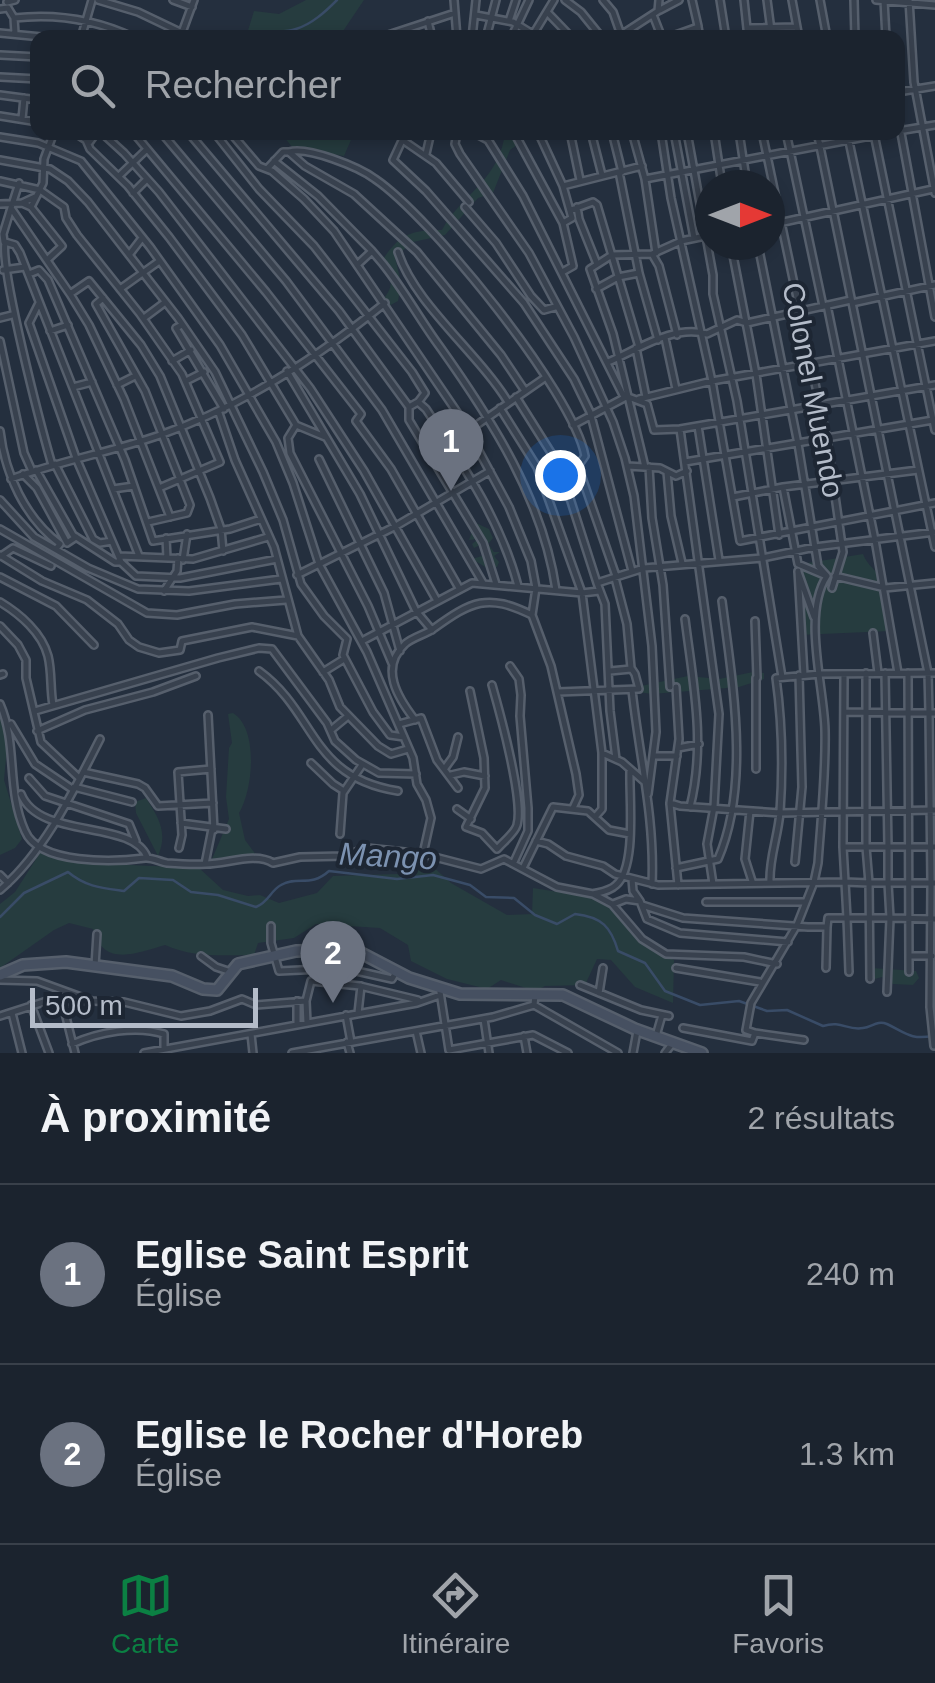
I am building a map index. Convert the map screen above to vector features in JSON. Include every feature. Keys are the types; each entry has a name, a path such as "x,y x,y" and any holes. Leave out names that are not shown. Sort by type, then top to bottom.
{"street":[{"path":"7,2 15,0"},
{"path":"83,30 95,0 138,12 172,30"},
{"path":"173,0 193,3 183,30"},
{"path":"454,0 456,30"},
{"path":"473,30 476,0"},
{"path":"488,30 496,0"},
{"path":"509,21 516,0"},
{"path":"515,30 529,0"},
{"path":"537,30 554,0"},
{"path":"565,0 595,30"},
{"path":"575,7 580,0"},
{"path":"603,0 617,30"},
{"path":"658,0 655,13 661,30"},
{"path":"628,30 679,0"},
{"path":"692,0 699,30"},
{"path":"720,0 725,30"},
{"path":"744,0 747,28 797,27"},
{"path":"768,0 771,28"},
{"path":"792,0 798,30"},
{"path":"820,0 826,30"},
{"path":"854,0 855,30"},
{"path":"876,0 935,5"},
{"path":"884,0 886,30"},
{"path":"785,222 935,190 916,90 909,1"},
{"path":"0,9 8,8 16,33"},
{"path":"547,12 564,30"},
{"path":"402,30 455,14"},
{"path":"476,14 509,21 526,30"},
{"path":"14,18 86,20 113,30"},
{"path":"428,20 430,30"},
{"path":"691,30 698,27"},
{"path":"0,34 30,35"},
{"path":"0,55 30,56"},
{"path":"0,78 30,78"},
{"path":"905,91 935,86"},
{"path":"0,95 30,99"},
{"path":"22,118 24,98"},
{"path":"0,116 30,120"},
{"path":"905,130 935,125"},
{"path":"0,137 49,147 81,161 208,326 250,396 293,483 319,564 362,642 404,737 431,818 422,854"},
{"path":"31,207 44,179 42,167 51,140"},
{"path":"84,140 134,192 242,335 296,425 328,438"},
{"path":"88,144 92,140"},
{"path":"108,140 133,163 295,367 364,471 436,599"},
{"path":"139,140 361,414 356,421 391,469 459,588"},
{"path":"168,140 286,281 385,414 483,583"},
{"path":"195,140 275,232 409,407 409,420 483,543 496,584"},
{"path":"220,140 260,191 314,246 424,390 425,395 409,407"},
{"path":"237,140 259,166 327,222 385,303 490,471 524,540 536,588 532,615 558,692 579,794 573,808"},
{"path":"426,154 429,140"},
{"path":"456,140 456,147 506,216 574,337 606,406 627,466 644,568 654,674 655,756 648,794"},
{"path":"488,140 523,196 608,362 630,398 648,404 654,430 680,429 935,385"},
{"path":"517,140 564,223 572,266 563,272"},
{"path":"542,140 596,264"},
{"path":"572,140 580,180"},
{"path":"592,140 602,175"},
{"path":"614,140 640,273 677,390"},
{"path":"634,140 642,166 654,254 677,335"},
{"path":"662,140 720,421 739,540 935,503"},
{"path":"675,140 694,238 654,254 612,255 590,266 590,272 613,334 647,467 661,566 678,748 670,803 678,885"},
{"path":"688,140 695,177"},
{"path":"715,140 719,170"},
{"path":"740,140 745,170"},
{"name":"Colonel Muendo","path":"763,140 768,170"},
{"path":"787,140 863,475 898,673"},
{"path":"819,140 910,586 932,673 930,1018 934,1046"},
{"path":"644,179 836,140"},
{"path":"849,140 935,547"},
{"path":"875,140 935,430"},
{"path":"898,140 932,286 935,317"},
{"path":"556,306 544,310 531,296 451,178 426,154 404,141 393,160 524,303 555,347 590,414 632,571"},
{"path":"119,176 147,149"},
{"path":"267,169 283,152 317,154 369,175 400,200 436,235 546,376 573,424 584,452 578,466 616,576 628,624 631,670 639,690 558,692"},
{"path":"289,152 305,166 354,194 385,220 431,267 525,391"},
{"path":"0,160 52,170 76,188 208,361 270,537 298,636 348,716 388,753 408,748"},
{"path":"274,161 318,196 372,251 488,417 535,512 550,554 556,590"},
{"path":"563,186 642,166"},
{"path":"134,192 147,180"},
{"path":"0,182 40,190 63,206 77,235 144,318 186,380 220,462 159,488"},
{"path":"18,183 3,234 1,271 14,326 53,465 91,536 100,543 112,541"},
{"path":"0,204 10,206 35,197"},
{"path":"574,208 593,202 597,205 638,348 646,397"},
{"path":"22,203 31,207 62,246"},
{"path":"10,206 89,324 170,517"},
{"path":"564,223 572,219 574,208"},
{"path":"48,260 77,235"},
{"path":"129,254 142,238"},
{"path":"4,242 15,245 26,271 74,387 135,556"},
{"path":"357,265 372,251"},
{"name":"Colonel Muendo","path":"785,251 820,404 842,544 843,555 831,576 832,588"},
{"path":"398,252 407,275 481,363 508,402"},
{"path":"711,260 782,677"},
{"path":"733,260 756,374 779,534"},
{"path":"761,260 820,571 831,576"},
{"path":"120,289 159,261"},
{"path":"1,271 38,270 45,276 120,448 152,541 261,519"},
{"path":"596,289 640,273"},
{"path":"70,294 88,280 151,359 221,529 223,550"},
{"path":"608,362 662,339 706,334 737,320 746,323 932,286"},
{"path":"524,303 531,296"},
{"path":"103,298 96,304 146,392 190,507 188,512 147,522"},
{"path":"39,303 28,323 76,458 120,558 136,576 172,579 276,558"},
{"path":"144,318 164,303"},
{"path":"11,479 202,420 314,357 385,303"},
{"path":"0,318 12,316"},
{"path":"14,326 28,323"},
{"path":"50,331 68,325"},
{"path":"182,325 176,328 225,409 283,520 297,574 324,616 346,636 348,644 343,656"},
{"path":"0,341 24,453 76,537 115,562 135,556 181,558 270,537"},
{"path":"573,424 630,398 935,341"},
{"path":"172,360 191,350"},
{"path":"287,371 360,494 416,610 432,630"},
{"path":"186,380 204,372"},
{"path":"116,385 136,376"},
{"path":"468,431 546,376"},
{"path":"74,387 92,382"},
{"path":"516,397 560,467 605,604 616,760"},
{"path":"418,402 472,482 502,538 518,586"},
{"path":"500,408 543,482 582,593 602,754 602,810 596,817"},
{"path":"685,462 934,420"},
{"path":"296,425 288,438 290,453 380,631 392,663 398,698 415,720"},
{"path":"698,426 719,560"},
{"path":"680,429 719,714 714,806 707,841 714,884"},
{"path":"0,431 11,479 42,530 60,544 56,549"},
{"path":"319,459 390,608 390,626 400,651"},
{"path":"627,466 647,467 676,476 686,471"},
{"path":"733,496 918,470"},
{"path":"297,574 396,526 490,471"},
{"path":"667,472 671,516 682,564"},
{"path":"23,474 36,488 66,543 76,537"},
{"path":"124,485 131,476"},
{"path":"112,488 135,486"},
{"path":"783,487 798,567 816,623"},
{"path":"0,500 33,537 132,588 163,592 281,579"},
{"path":"0,529 133,607 155,615 286,600"},
{"path":"323,672 362,642 459,588 483,583 582,593 616,576 644,568 762,558 934,532"},
{"path":"163,592 178,566 187,534"},
{"path":"166,538 166,558"},
{"path":"0,555 14,548 52,562"},
{"path":"0,555 87,600 122,628 128,640 148,650 179,651 182,641 252,627 298,636"},
{"path":"42,580 52,562"},
{"path":"798,567 884,588 935,584"},
{"path":"795,862 803,734 798,567"},
{"path":"804,1040 746,1030 760,982 788,942 814,882 825,732 816,623 820,590 831,576"},
{"path":"0,577 56,606 94,645"},
{"path":"392,663 408,642 461,609 486,600 532,615"},
{"path":"676,868 709,863 720,857 734,809 736,706 722,601"},
{"path":"0,602 43,643 49,661 53,705"},
{"path":"685,619 699,744 690,807"},
{"path":"756,621 756,769"},
{"path":"0,626 26,660 37,732 47,750 81,775 138,784 158,806 213,803"},
{"path":"873,633 886,712 890,918 887,992"},
{"path":"35,711 127,682 260,648 273,650 335,741 362,765 379,773 416,774"},
{"path":"343,656 390,735 404,737"},
{"path":"510,666 519,678 522,695 520,716 528,808 528,831 514,862"},
{"path":"610,671 631,670"},
{"path":"259,671 294,707 317,746 353,777 398,791"},
{"path":"844,673 843,846 849,972"},
{"path":"866,673 870,979"},
{"path":"908,673 909,972"},
{"path":"770,882 780,813 776,678 932,673"},
{"path":"37,732 85,710 196,676"},
{"path":"470,691 484,756 485,790 466,828 482,833 497,849 516,828 517,794 492,685"},
{"path":"632,690 654,840 652,884"},
{"path":"0,704 35,764 73,788 132,802"},
{"path":"844,712 932,713"},
{"path":"205,864 213,830 208,715"},
{"path":"331,730 348,716"},
{"path":"399,724 422,719 427,739 458,788"},
{"path":"8,722 13,795 26,834 38,847 66,856 133,862 147,857 205,864 264,857 272,862 342,856 365,848 422,854 481,868 504,859 558,887 593,894 612,904 642,939 666,954 740,957 776,964"},
{"path":"445,768 453,757 458,736"},
{"path":"0,890 38,847 100,739"},
{"path":"678,748 699,744"},
{"path":"602,754 646,783"},
{"path":"655,756 677,756"},
{"path":"312,763 344,791"},
{"path":"340,834 344,791 362,765"},
{"path":"179,848 179,771 210,769"},
{"path":"593,894 613,888 624,876 630,834 630,771"},
{"path":"452,776 464,772 485,776"},
{"path":"28,778 39,792 128,824 135,832 136,842"},
{"path":"21,794 28,807 55,820 136,842 147,857"},
{"path":"670,803 780,813 932,810"},
{"path":"457,808 470,818"},
{"path":"523,867 551,809 588,811 608,829 630,834"},
{"path":"750,811 746,859 753,883"},
{"path":"181,823 226,829"},
{"path":"536,841 566,856 652,884 933,883"},
{"path":"843,846 932,846"},
{"path":"0,876 8,883"},
{"path":"632,879 646,919 667,929 693,935 788,942"},
{"path":"612,904 626,899 683,918 827,927"},
{"path":"706,902 806,902"},
{"path":"816,927 820,920 828,918 933,919"},
{"path":"826,968 828,918"},
{"path":"271,926 279,971 342,968 391,978 396,972"},
{"path":"95,967 96,934"},
{"path":"740,957 742,939"},
{"path":"0,978 14,967 55,962 172,976 209,990 220,988 236,964 317,949 349,952 363,954 440,992 535,1000 565,996 638,1030 702,1053"},
{"path":"201,956 231,972"},
{"path":"910,956 933,956"},
{"path":"599,993 603,968"},
{"path":"676,968 760,982"},
{"path":"0,978 38,980 92,1001"},
{"path":"308,1023 306,1001 311,981 361,986 422,1002"},
{"path":"580,985 666,1016 656,1036"},
{"path":"358,1014 361,986"},
{"path":"144,1053 422,1002 440,992"},
{"path":"440,992 449,1051 535,1036 568,1053"},
{"path":"0,1016 31,1005 62,1001 131,1003 181,1016 210,1012 242,999 256,1006 306,1001"},
{"path":"292,1053 484,1018 535,1000"},
{"path":"535,1000 618,1053"},
{"path":"62,1001 75,1053"},
{"path":"297,1002 297,1025"},
{"path":"31,1005 49,1053"},
{"path":"12,1013 22,1053"},
{"path":"346,1016 350,1053"},
{"path":"484,1018 490,1053"},
{"path":"683,1028 752,1041 755,1033"},
{"path":"633,1053 638,1030"},
{"path":"72,1044 118,1031 156,1032 164,1034 164,1048"},
{"path":"416,1031 421,1053"},
{"path":"251,1034 253,1053"},
{"path":"524,1036 527,1053"},
{"path":"665,1053 675,1043"}],"green space":[{"path":"306,0 364,0 344,30 248,30 254,11 279,14"},
{"path":"286,140 351,140 344,156 292,147"},
{"path":"504,140 524,140 510,150 493,193 478,198 445,235 413,242 395,257 401,283 398,301 346,330 376,307 388,292 389,277 379,265 392,247 412,233 442,230 486,178"},
{"path":"476,523 489,529 493,538 488,544 494,552 500,552 494,556 499,562 497,567 487,568 472,559 482,556 482,544 474,548 472,544 478,539 469,540 477,530"},
{"path":"863,554 881,581 890,631 799,635 795,565"},
{"path":"764,673 764,679 739,687 638,692 641,686 688,676 719,679"},
{"path":"0,710 8,736 4,780 22,839 15,848 0,855"},
{"path":"233,713 247,732 250,746 248,790 239,813 245,840 257,856 212,859 229,819 226,797 232,743 228,714"},
{"path":"146,798 161,826 158,856 136,813 135,802"},
{"path":"40,853 107,864 199,868 223,890 260,895 279,903 317,893 333,876 398,874 431,865 451,883 507,915 532,914 533,888 590,897 610,906 637,940 674,960 673,1003 635,987 611,960 597,959 585,985 545,986 535,991 501,980 487,989 447,979 411,961 408,945 380,928 316,924 294,938 258,943 254,955 197,954 165,945 122,955 105,949 93,929 69,923 0,968 0,904 15,892"},
{"path":"871,968 916,971 919,978 913,985 893,984 882,977 871,980"}],"waterway":[{"path":"294,30 318,17 337,0"},
{"name":"Mango","path":"0,917 24,893 68,872 88,884 124,891 139,878 173,880 191,892 218,895 256,907 281,885 316,879 329,871 397,879 433,875 470,885 486,897 514,898 535,915 557,924 575,914 599,921 618,951 645,963 665,991 700,1005 739,1001 767,1011 787,1010 823,1026 835,1024 857,1029 883,1023 913,1036 933,1036"}],"place":[{"name":"Eglise Saint Esprit","path":"451,491"},
{"name":"Eglise le Rocher d'Horeb","path":"333,1003"}]}
